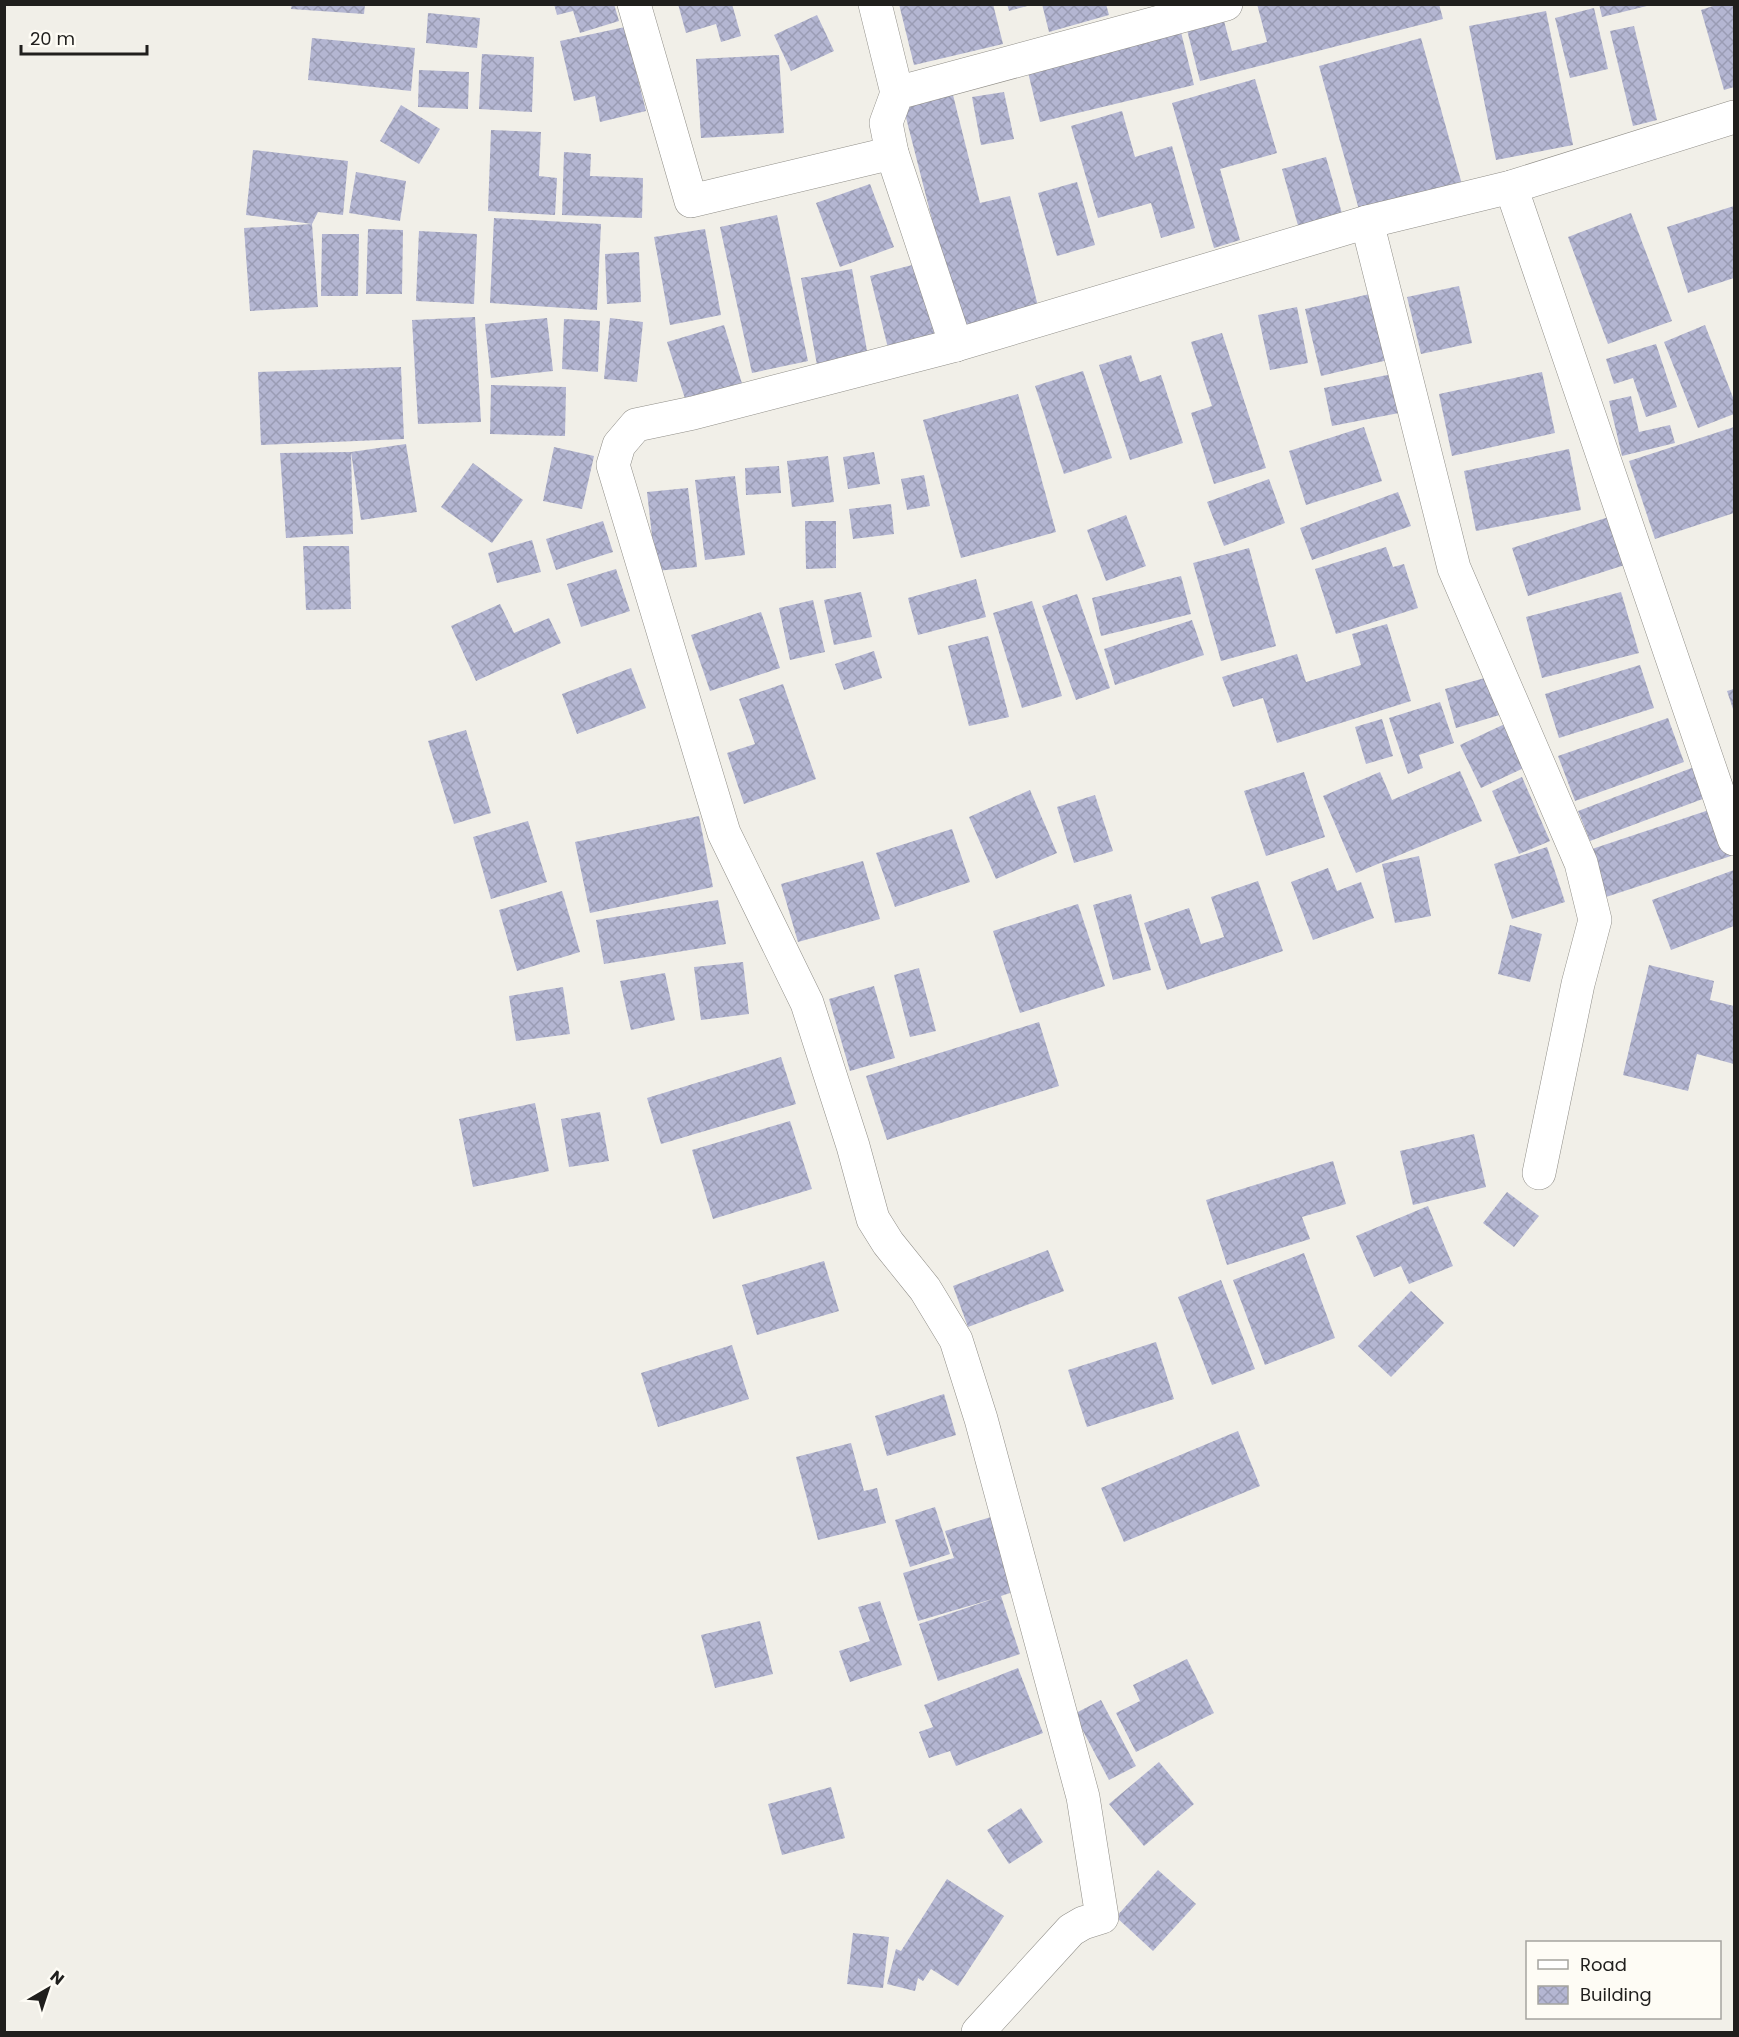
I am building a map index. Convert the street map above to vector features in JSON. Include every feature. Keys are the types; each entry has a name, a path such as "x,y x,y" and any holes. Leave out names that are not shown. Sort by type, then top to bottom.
{"street":[{"path":"634,4 691,201 892,153"},
{"path":"875,4 897,93 886,123 892,153 956,345"},
{"path":"897,93 1226,4"},
{"path":"978,2032 1071,1930 1083,1923 1102,1917 1083,1797 981,1419 956,1340 925,1289 888,1243 873,1219 853,1146 807,1003 724,833 613,465 619,445 636,425 693,413 956,345 1367,222 1511,187 1734,117"},
{"path":"1511,187 1734,839"},
{"path":"1367,222 1454,568 1581,863 1594,920 1578,984 1539,1173"}],"building":[{"path":"292,4 365,4 364,14 291,9"},
{"path":"554,4 614,4 619,21 580,33 573,11 557,15"},
{"path":"678,4 732,4 741,36 721,42 716,24 686,33"},
{"path":"899,4 993,4 1003,44 914,65"},
{"path":"1007,4 1031,4 1031,5 1009,11"},
{"path":"1042,4 1106,4 1109,15 1049,32"},
{"path":"1257,4 1439,4 1443,19 1200,81 1187,30 1224,21 1232,51 1267,42"},
{"path":"1599,4 1650,4 1651,5 1602,17"},
{"path":"1719,4 1734,4 1734,87 1724,90 1701,10"},
{"path":"1594,8 1608,69 1570,78 1555,18"},
{"path":"1546,11 1573,145 1496,160 1469,26"},
{"path":"428,13 480,18 477,48 426,43"},
{"path":"817,15 834,51 791,71 774,35"},
{"path":"1634,26 1657,120 1633,126 1610,31"},
{"path":"625,27 646,111 600,122 595,96 574,101 560,41"},
{"path":"1180,28 1194,85 1040,122 1026,64"},
{"path":"312,38 415,48 411,91 308,80"},
{"path":"1421,38 1463,188 1361,217 1319,66"},
{"path":"482,54 534,57 532,112 479,109"},
{"path":"779,55 784,133 701,138 696,59"},
{"path":"419,70 469,72 468,109 418,107"},
{"path":"1255,79 1277,153 1220,169 1240,240 1214,248 1172,103"},
{"path":"951,87 980,203 1010,196 1040,314 961,333 901,98"},
{"path":"1004,92 1014,139 981,145 972,97"},
{"path":"401,105 440,129 419,164 380,141"},
{"path":"1122,111 1135,157 1172,146 1195,228 1161,238 1151,203 1098,218 1071,126"},
{"path":"491,130 541,132 539,176 557,178 555,215 488,211"},
{"path":"253,150 348,161 343,215 318,212 312,224 246,215"},
{"path":"564,152 591,154 590,176 643,178 642,218 562,215"},
{"path":"1326,157 1345,224 1301,236 1282,169"},
{"path":"356,172 406,181 400,221 349,213"},
{"path":"1077,182 1095,245 1057,256 1038,193"},
{"path":"870,184 894,247 840,267 816,203"},
{"path":"1734,206 1734,278 1688,293 1667,227"},
{"path":"1631,213 1672,321 1608,344 1568,237"},
{"path":"777,215 808,361 752,373 720,227"},
{"path":"494,218 601,224 597,310 490,303"},
{"path":"312,224 318,307 250,311 244,228"},
{"path":"368,229 403,230 402,294 366,294"},
{"path":"705,229 721,315 670,325 654,237"},
{"path":"419,231 477,234 474,304 416,301"},
{"path":"322,234 359,234 358,296 321,296"},
{"path":"639,252 641,302 607,304 605,254"},
{"path":"916,264 937,344 890,356 870,276"},
{"path":"852,269 868,356 817,365 801,278"},
{"path":"1459,286 1472,343 1421,354 1407,297"},
{"path":"1374,293 1392,359 1321,376 1305,309"},
{"path":"1297,307 1308,363 1270,370 1258,315"},
{"path":"475,317 481,422 418,424 412,320"},
{"path":"547,318 553,371 491,378 485,324"},
{"path":"610,318 643,322 637,382 604,379"},
{"path":"564,319 600,321 598,372 562,369"},
{"path":"724,325 744,390 688,408 667,342"},
{"path":"1705,325 1734,400 1734,414 1698,428 1664,342"},
{"path":"1222,333 1266,468 1214,484 1191,413 1212,406 1191,342"},
{"path":"1656,344 1677,407 1646,417 1633,378 1614,384 1606,359"},
{"path":"1131,355 1140,382 1161,375 1183,443 1130,460 1099,365"},
{"path":"401,367 404,439 261,445 258,372"},
{"path":"1083,371 1112,458 1064,474 1035,386"},
{"path":"1542,372 1555,433 1452,456 1439,394"},
{"path":"1392,374 1399,413 1332,426 1324,388"},
{"path":"491,385 566,387 565,436 490,434"},
{"path":"1018,394 1056,532 961,558 923,420"},
{"path":"1631,396 1639,432 1670,425 1675,443 1622,456 1609,401"},
{"path":"1364,427 1382,481 1306,505 1289,451"},
{"path":"1734,427 1734,513 1655,539 1629,461"},
{"path":"406,444 417,512 361,520 351,452"},
{"path":"554,447 594,456 582,509 543,501"},
{"path":"1569,449 1581,510 1476,531 1464,471"},
{"path":"351,452 353,534 286,538 280,453"},
{"path":"874,452 880,484 848,489 843,457"},
{"path":"828,456 834,502 792,507 787,461"},
{"path":"473,463 523,500 492,543 441,507"},
{"path":"779,466 781,493 746,495 745,468"},
{"path":"924,475 930,506 907,510 901,479"},
{"path":"735,476 745,555 705,560 695,480"},
{"path":"1269,479 1285,523 1224,546 1207,502"},
{"path":"688,488 697,567 656,571 647,492"},
{"path":"1398,492 1411,526 1312,560 1300,528"},
{"path":"891,504 894,534 853,539 849,509"},
{"path":"1126,515 1146,566 1106,581 1087,530"},
{"path":"1615,515 1631,563 1528,596 1512,548"},
{"path":"603,521 613,552 556,570 546,539"},
{"path":"805,521 836,521 836,568 806,569"},
{"path":"532,540 541,572 497,583 488,553"},
{"path":"303,546 349,546 351,609 306,610"},
{"path":"1386,547 1393,567 1404,564 1418,608 1336,634 1315,569"},
{"path":"1249,548 1276,646 1221,661 1193,563"},
{"path":"616,569 630,611 581,627 567,584"},
{"path":"1181,576 1191,614 1101,636 1092,598"},
{"path":"976,579 986,617 918,635 908,598"},
{"path":"861,592 872,637 834,645 824,600"},
{"path":"1621,592 1639,653 1542,678 1526,617"},
{"path":"1077,594 1110,688 1076,700 1042,606"},
{"path":"813,600 825,652 790,660 779,608"},
{"path":"1032,601 1062,696 1022,708 993,613"},
{"path":"500,604 514,633 549,618 561,643 476,681 451,626"},
{"path":"761,612 780,668 710,691 691,635"},
{"path":"1192,620 1204,655 1115,685 1104,649"},
{"path":"1387,624 1411,701 1277,743 1263,698 1233,707 1222,677 1297,654 1306,682 1361,665 1352,634"},
{"path":"988,636 1009,717 969,726 948,646"},
{"path":"874,651 882,678 844,690 835,664"},
{"path":"1640,665 1654,708 1559,738 1545,694"},
{"path":"631,668 646,708 577,734 562,694"},
{"path":"1492,676 1503,714 1456,728 1445,689"},
{"path":"783,684 816,779 744,804 727,753 755,744 739,699"},
{"path":"1734,689 1734,712 1727,691"},
{"path":"1440,702 1454,743 1419,755 1423,768 1408,774 1389,718"},
{"path":"1668,718 1684,762 1575,801 1558,756"},
{"path":"1382,719 1393,756 1366,764 1355,727"},
{"path":"1509,722 1530,765 1481,788 1460,745"},
{"path":"466,730 491,813 454,824 428,741"},
{"path":"1697,766 1708,797 1590,841 1578,811"},
{"path":"1460,771 1482,821 1356,873 1323,796 1380,772 1392,800"},
{"path":"1304,772 1325,837 1266,856 1244,791"},
{"path":"1522,777 1550,841 1519,854 1492,791"},
{"path":"1030,790 1057,853 996,879 969,817"},
{"path":"1095,795 1113,851 1074,863 1057,807"},
{"path":"1715,808 1731,856 1603,898 1586,851"},
{"path":"699,816 713,887 590,913 575,842"},
{"path":"528,821 547,882 491,899 473,837"},
{"path":"952,829 970,882 895,907 876,853"},
{"path":"1547,847 1565,902 1512,919 1494,864"},
{"path":"1419,856 1431,916 1395,923 1382,864"},
{"path":"863,861 880,919 798,942 781,884"},
{"path":"1328,868 1337,891 1361,882 1374,918 1313,940 1291,882"},
{"path":"1734,870 1734,926 1671,950 1652,900"},
{"path":"1258,881 1283,951 1167,990 1144,923 1189,908 1201,944 1224,937 1211,897"},
{"path":"562,891 580,952 517,971 499,910"},
{"path":"1131,894 1151,970 1113,980 1093,905"},
{"path":"718,900 726,944 604,964 596,920"},
{"path":"1078,904 1105,986 1020,1013 993,931"},
{"path":"1510,925 1542,934 1530,982 1498,974"},
{"path":"743,962 749,1014 701,1020 694,967"},
{"path":"1649,965 1714,981 1710,1000 1734,1006 1734,1064 1697,1054 1688,1091 1623,1075"},
{"path":"919,968 936,1031 910,1037 894,975"},
{"path":"665,973 675,1020 631,1030 620,981"},
{"path":"874,986 895,1058 850,1071 829,999"},
{"path":"563,987 570,1034 516,1041 509,996"},
{"path":"1039,1022 1059,1086 887,1140 866,1076"},
{"path":"781,1057 796,1104 661,1144 647,1098"},
{"path":"535,1103 549,1171 473,1187 459,1119"},
{"path":"600,1112 609,1161 569,1167 561,1119"},
{"path":"790,1121 812,1189 713,1219 692,1150"},
{"path":"1474,1134 1486,1187 1413,1205 1400,1151"},
{"path":"1333,1161 1346,1204 1302,1217 1310,1239 1227,1265 1206,1200"},
{"path":"1507,1192 1539,1216 1514,1247 1483,1223"},
{"path":"1428,1206 1453,1266 1409,1284 1401,1266 1374,1277 1356,1236"},
{"path":"1048,1250 1064,1291 968,1327 953,1286"},
{"path":"1304,1253 1335,1338 1265,1365 1233,1280"},
{"path":"824,1261 839,1311 757,1335 742,1285"},
{"path":"1221,1280 1255,1369 1212,1385 1178,1297"},
{"path":"1411,1291 1444,1323 1391,1377 1358,1346"},
{"path":"1156,1342 1174,1399 1087,1427 1068,1370"},
{"path":"732,1345 749,1399 658,1427 641,1373"},
{"path":"944,1394 956,1435 887,1456 875,1416"},
{"path":"1238,1431 1260,1486 1124,1542 1101,1488"},
{"path":"851,1443 864,1491 877,1488 886,1523 818,1540 796,1457"},
{"path":"935,1507 950,1554 910,1567 895,1520"},
{"path":"991,1517 1013,1592 1001,1596 1020,1654 938,1681 919,1624 996,1598 918,1621 903,1573 954,1558 945,1531"},
{"path":"880,1601 902,1665 850,1682 839,1651 870,1641 858,1607"},
{"path":"760,1621 773,1674 715,1688 701,1635"},
{"path":"1187,1659 1214,1713 1136,1752 1116,1713 1140,1701 1133,1685"},
{"path":"1018,1668 1043,1733 956,1766 950,1751 929,1758 919,1732 933,1727 924,1705"},
{"path":"1101,1700 1136,1766 1109,1780 1074,1714"},
{"path":"1159,1762 1194,1804 1144,1846 1109,1804"},
{"path":"831,1787 845,1838 782,1855 768,1804"},
{"path":"1021,1808 1043,1842 1009,1864 987,1830"},
{"path":"1158,1870 1196,1904 1153,1951 1116,1917"},
{"path":"947,1879 1004,1916 958,1986 931,1969 923,1981 918,1978 915,1991 887,1984 896,1949 901,1951"},
{"path":"853,1933 889,1937 883,1988 847,1984"}]}
